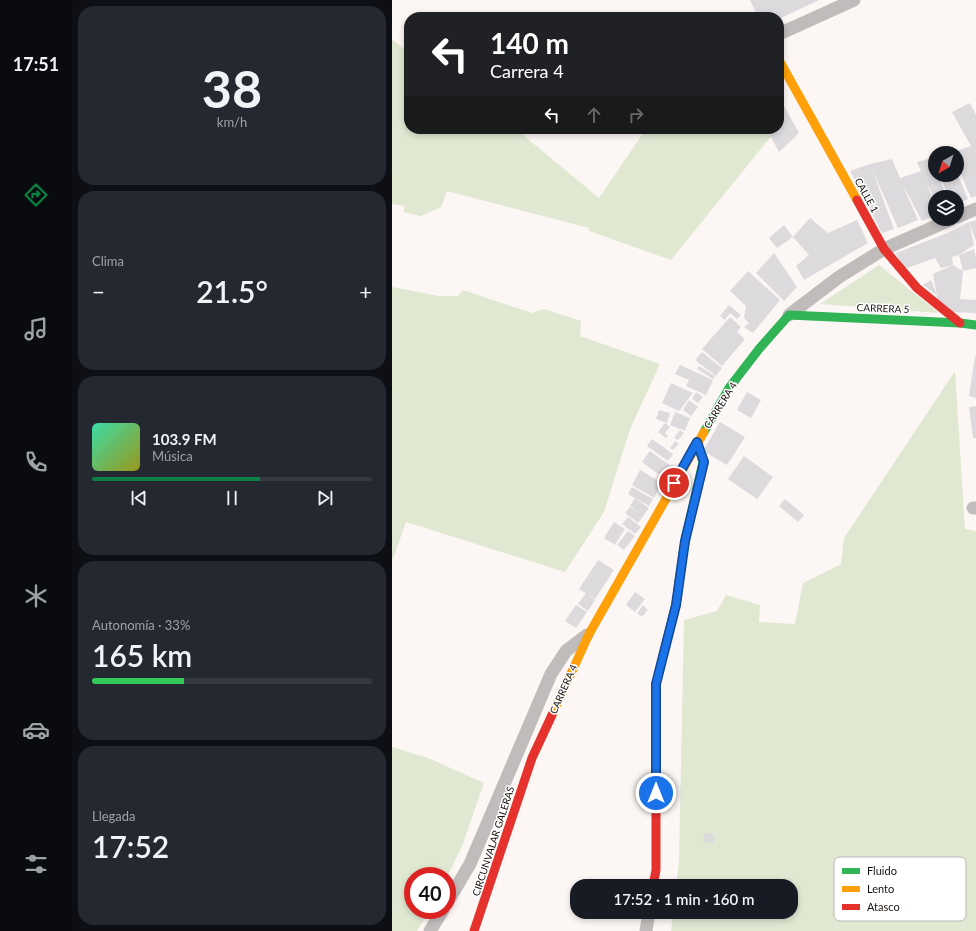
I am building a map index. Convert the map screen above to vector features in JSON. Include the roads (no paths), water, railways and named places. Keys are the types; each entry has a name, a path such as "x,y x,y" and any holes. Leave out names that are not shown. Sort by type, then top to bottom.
{"main road":[{"name":"CALLE 1","path":"784,69 884,249 917,288 960,323"},
{"name":"CARRERA 5","path":"789,315 976,325"},
{"name":"CARRERA 4","path":"532,758 589,634 697,442 729,388 759,349 789,315"},
{"path":"654,879 656,870 656,684 676,605 685,541 704,462 697,442"},
{"name":"CIRCUNVALAR GALERAS","path":"474,931 532,758"}],"street":[{"path":"784,32 854,0"},
{"path":"964,214 976,209"},
{"name":"CARRERA 4","path":"789,315 839,277 884,249 936,226"},
{"path":"456,887 470,864 551,674 566,651 589,634"},
{"path":"430,931 437,919"},
{"path":"646,931 648,919"}]}
